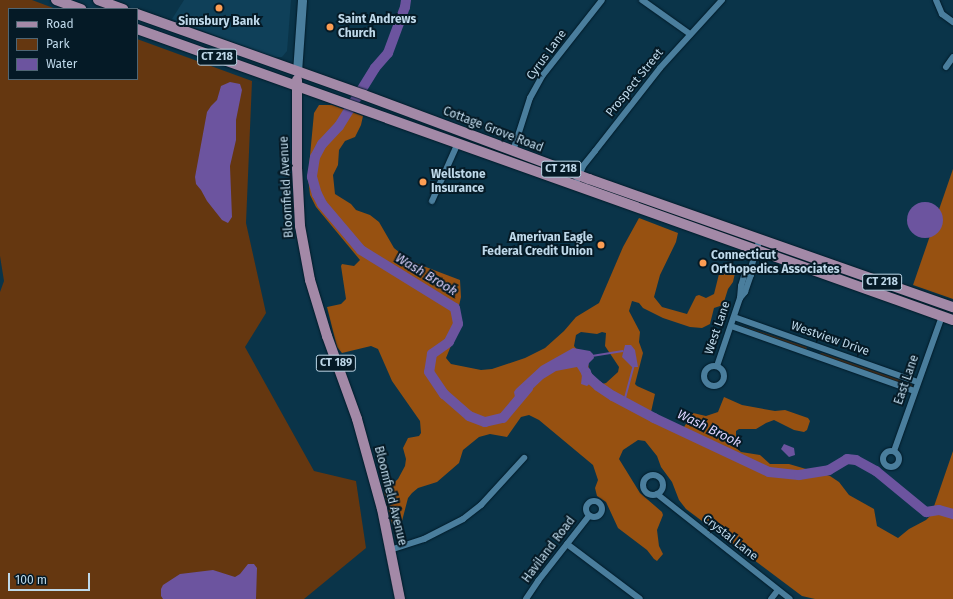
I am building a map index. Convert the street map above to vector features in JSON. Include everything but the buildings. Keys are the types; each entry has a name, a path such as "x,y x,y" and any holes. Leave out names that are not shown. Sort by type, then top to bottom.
{"main road":[{"path":"56,0 78,8"},
{"path":"98,0 120,8"},
{"name":"Bloomfield Avenue","path":"302,0 297,72 297,168 300,226 310,280 327,336 356,419 382,509 400,599"},
{"name":"Cottage Grove Road","path":"138,14 359,94 513,152 953,307"},
{"name":"Cottage Grove Road","path":"138,29 953,320"},
{"path":"172,42 182,31"}],"street":[{"name":"Cyrus Lane","path":"513,152 530,98 543,75 602,0"},
{"path":"642,0 690,34"},
{"name":"Prospect Street","path":"575,186 583,166 660,68 722,0"},
{"path":"936,0 942,14 953,22"},
{"path":"946,68 953,57"},
{"path":"432,202 458,143"},
{"name":"West Lane","path":"717,366 740,298 741,286 745,273 750,271 760,239"},
{"name":"East Lane","path":"894,451 942,316"},
{"name":"Westview Drive","path":"734,317 918,382"},
{"name":"Westview Drive","path":"731,326 915,391"},
{"path":"390,550 424,539 463,519 481,505 524,458"},
{"name":"Crystal Lane","path":"657,494 790,599"},
{"name":"Haviland Road","path":"526,599 589,516"},
{"path":"567,544 640,599"},
{"path":"771,599 778,590"}],"shaded area":[{"path":"184,0 291,0 287,51 282,57 272,57 172,19"},
{"path":"319,105 332,105 363,116 361,125 355,137 345,141 339,150 338,165 333,175 335,194 351,204 356,210 370,215 379,222 394,248 410,261 460,280 461,297 456,319 457,331 446,358 451,364 481,370 492,369 525,358 545,348 564,331 576,317 599,303 623,247 639,218 678,233 676,242 660,275 654,297 662,307 687,314 696,296 699,295 706,298 714,294 721,266 734,270 735,273 733,282 728,289 723,305 714,308 710,324 702,328 690,327 663,318 643,308 639,303 632,301 629,311 640,332 639,342 643,353 635,384 655,394 651,412 684,427 693,413 706,416 718,412 724,397 742,405 775,411 785,410 808,418 810,421 807,430 804,432 794,430 774,420 756,429 739,429 736,431 736,448 741,452 760,455 770,464 789,464 830,476 839,482 849,495 874,509 877,526 898,538 909,529 926,520 931,515 953,451 953,599 815,599 802,596 686,509 679,500 672,482 661,467 657,456 645,441 638,440 623,450 619,459 640,493 662,512 663,515 657,530 659,546 663,554 657,561 647,550 618,528 606,502 597,496 595,488 598,480 593,465 539,420 529,415 521,417 507,437 490,434 479,437 463,450 459,463 437,482 418,488 412,493 408,498 402,521 392,524 384,492 398,479 405,466 406,459 403,448 408,438 419,436 421,433 420,421 392,381 378,349 371,346 342,353 337,347 327,307 341,304 346,299 341,266 342,264 354,266 360,260 316,207 310,195 308,177 314,113","holes":["581,332 597,334 602,332 606,333 605,346 619,367 618,372 606,383 598,385 590,377 588,363 574,346 576,335"]},
{"path":"953,169 953,299 913,285"}],"green space":[{"path":"0,0 32,0 53,8 8,8 8,80 138,80 138,39 252,81 246,223 266,313 245,347 314,471 356,481 366,548 304,599 0,599 0,292 4,281 0,256"},
{"path":"737,324 806,347 807,348 806,350"},
{"path":"822,353 911,384 913,387 912,388 820,356 819,354"}],"water":[{"path":"230,82 240,84 242,90 236,120 236,140 230,166 232,217 228,223 222,220 207,201 196,184 195,177 207,112 217,100 221,86"},
{"path":"929,202 938,207 942,213 942,227 938,233 929,238 921,238 912,233 908,227 907,216 912,207 918,203"},
{"path":"625,345 631,345 635,350 638,367 632,367 622,357"},
{"path":"573,348 590,351 593,354 594,358 589,363 588,367 595,379 587,386 581,384 582,375 577,367 556,371 543,379 523,398 515,397 514,392 516,389 541,366"},
{"path":"784,444 794,448 795,455 789,457 781,449"},
{"path":"248,564 254,564 257,568 256,599 163,599 161,596 161,589 163,585 180,574 213,570 235,577 240,574"}],"waterway":[{"name":"Wash Brook","path":"406,0 405,7 388,53 375,68 339,126 322,144 315,157 312,177 317,194 322,204 361,250 455,308 458,324 449,342 432,354 429,372 444,394 469,416 485,422 503,418 528,388"},
{"path":"592,356 623,351"},
{"path":"624,402 634,365"},
{"name":"Wash Brook","path":"586,372 587,376 598,386 613,396 654,418 769,472 799,475 829,470 847,459 856,460 876,471 926,512 939,510 953,514"}],"place":[{"name":"Simsbury Bank","path":"219,8"},
{"name":"Saint Andrews Church","path":"330,27"},
{"name":"Wellstone Insurance","path":"423,182"},
{"name":"Amerivan Eagle Federal Credit Union","path":"601,245"},
{"name":"Connecticut Orthopedics Associates","path":"703,263"}]}
